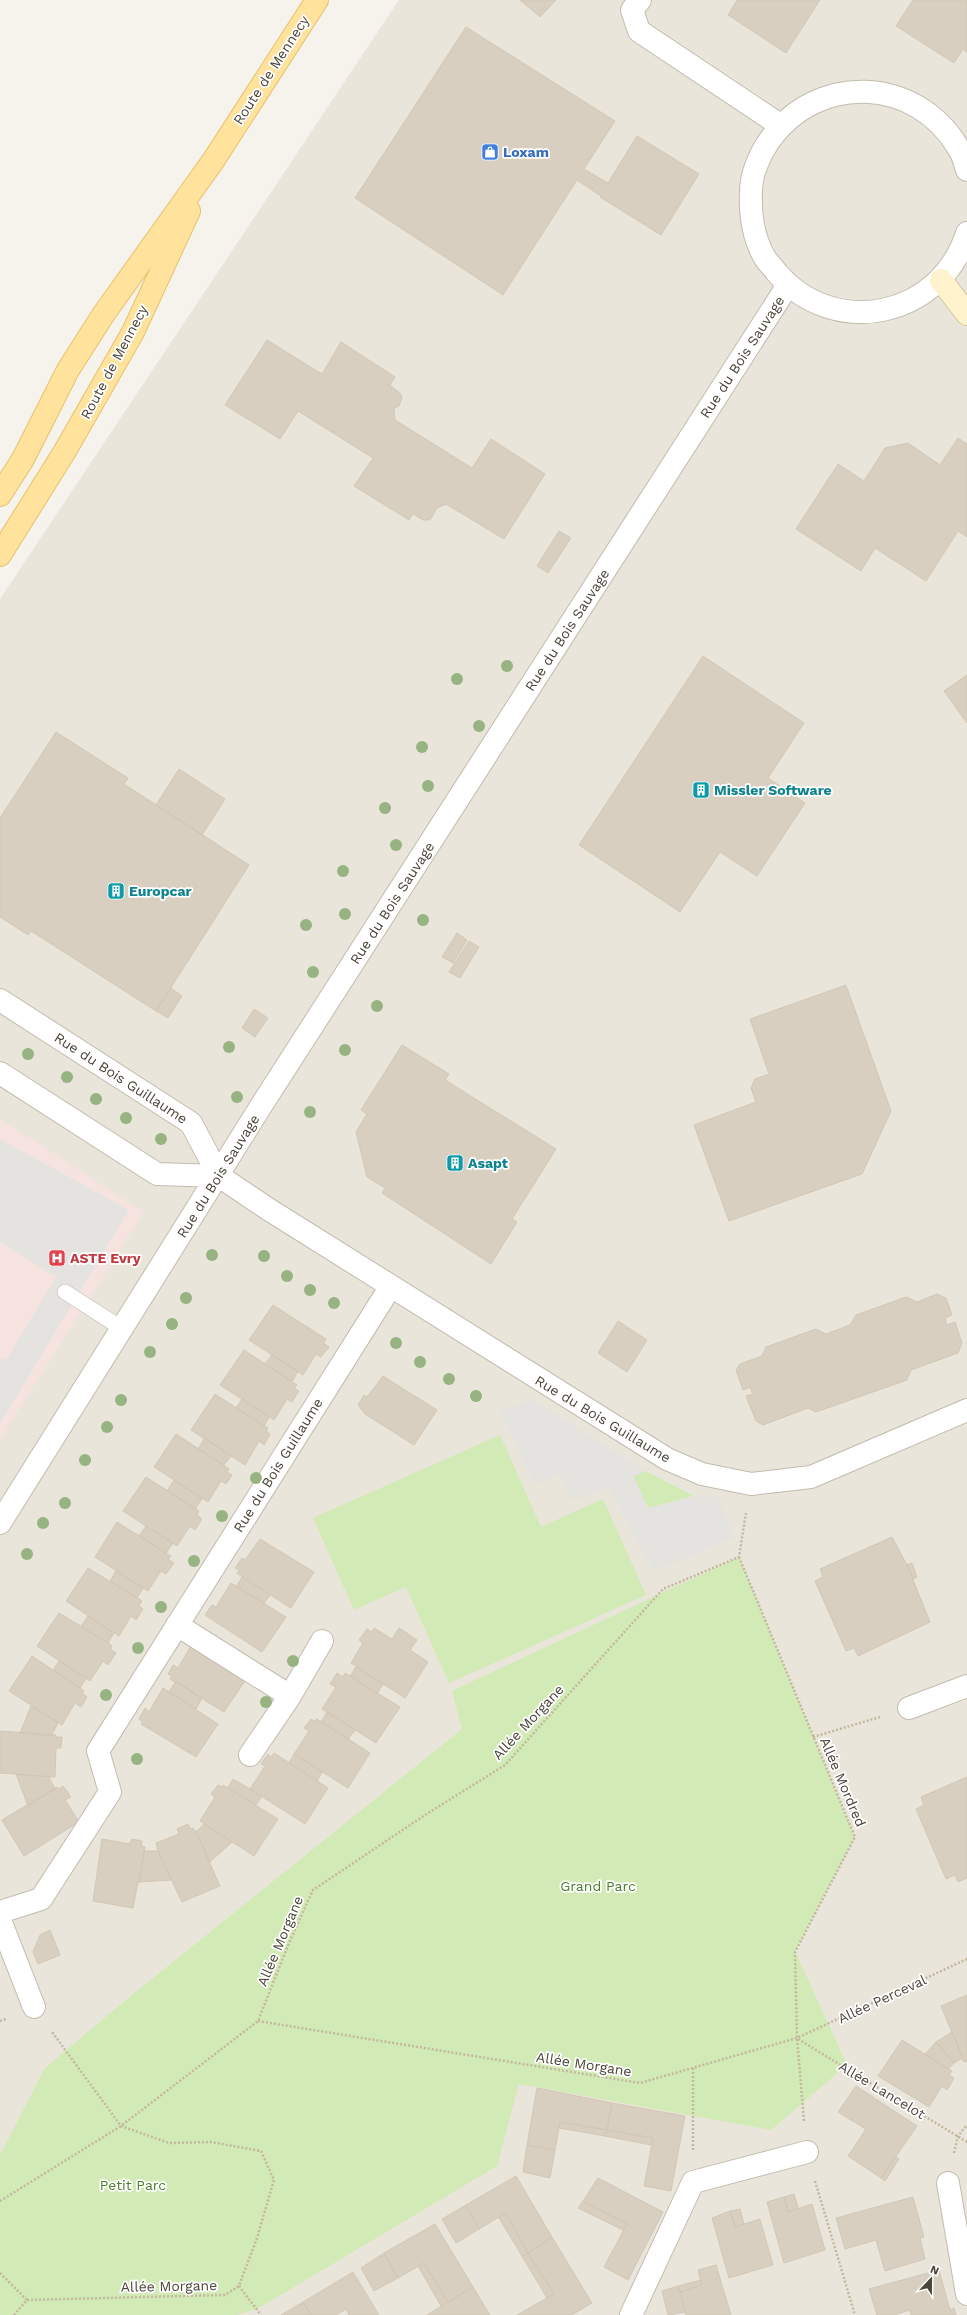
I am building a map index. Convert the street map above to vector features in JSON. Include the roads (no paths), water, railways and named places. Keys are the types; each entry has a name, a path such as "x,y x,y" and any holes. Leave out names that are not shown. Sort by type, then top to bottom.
{"main road":[{"name":"Route de Mennecy","path":"0,495 23,459 68,370 103,315 213,161 317,0"},
{"name":"Route de Mennecy","path":"0,555 65,451 133,332 213,161"},
{"path":"941,280 967,314"}],"street":[{"path":"640,0 632,10 639,31 780,125"},
{"name":"Rue du Bois Sauvage","path":"967,170 960,150 939,122 910,102 876,91 842,92 808,104 780,125 760,154 750,189 752,224 765,258 788,285 812,301 838,311 866,313 894,308 919,297 941,280 962,251 967,233"},
{"name":"Rue du Bois Sauvage","path":"0,1523 219,1176 261,1106 788,285"},
{"name":"Rue du Bois Guillaume","path":"0,1000 191,1123 219,1176 667,1459 702,1474 752,1484 810,1477 967,1410"},
{"path":"0,1073 157,1174 219,1176"},
{"name":"Rue du Bois Guillaume","path":"0,1912 41,1899 110,1792 98,1751 391,1286"},
{"path":"177,1624 290,1696"},
{"path":"250,1755 290,1696 322,1641"},
{"path":"909,1708 967,1686"},
{"path":"0,1920 34,2007"},
{"path":"630,2315 693,2182 806,2152"},
{"path":"948,2183 967,2294"}],"lane":[{"path":"64,1292 123,1329"}],"place":[{"name":"Loxam","path":"490,152"},
{"name":"Missler Software","path":"701,790"},
{"name":"Europcar","path":"116,891"},
{"name":"Asapt","path":"455,1163"},
{"name":"ASTE Evry","path":"57,1258"}],"park label":[{"name":"Grand Parc","path":"598,1886"},
{"name":"Petit Parc","path":"133,2185"}]}
